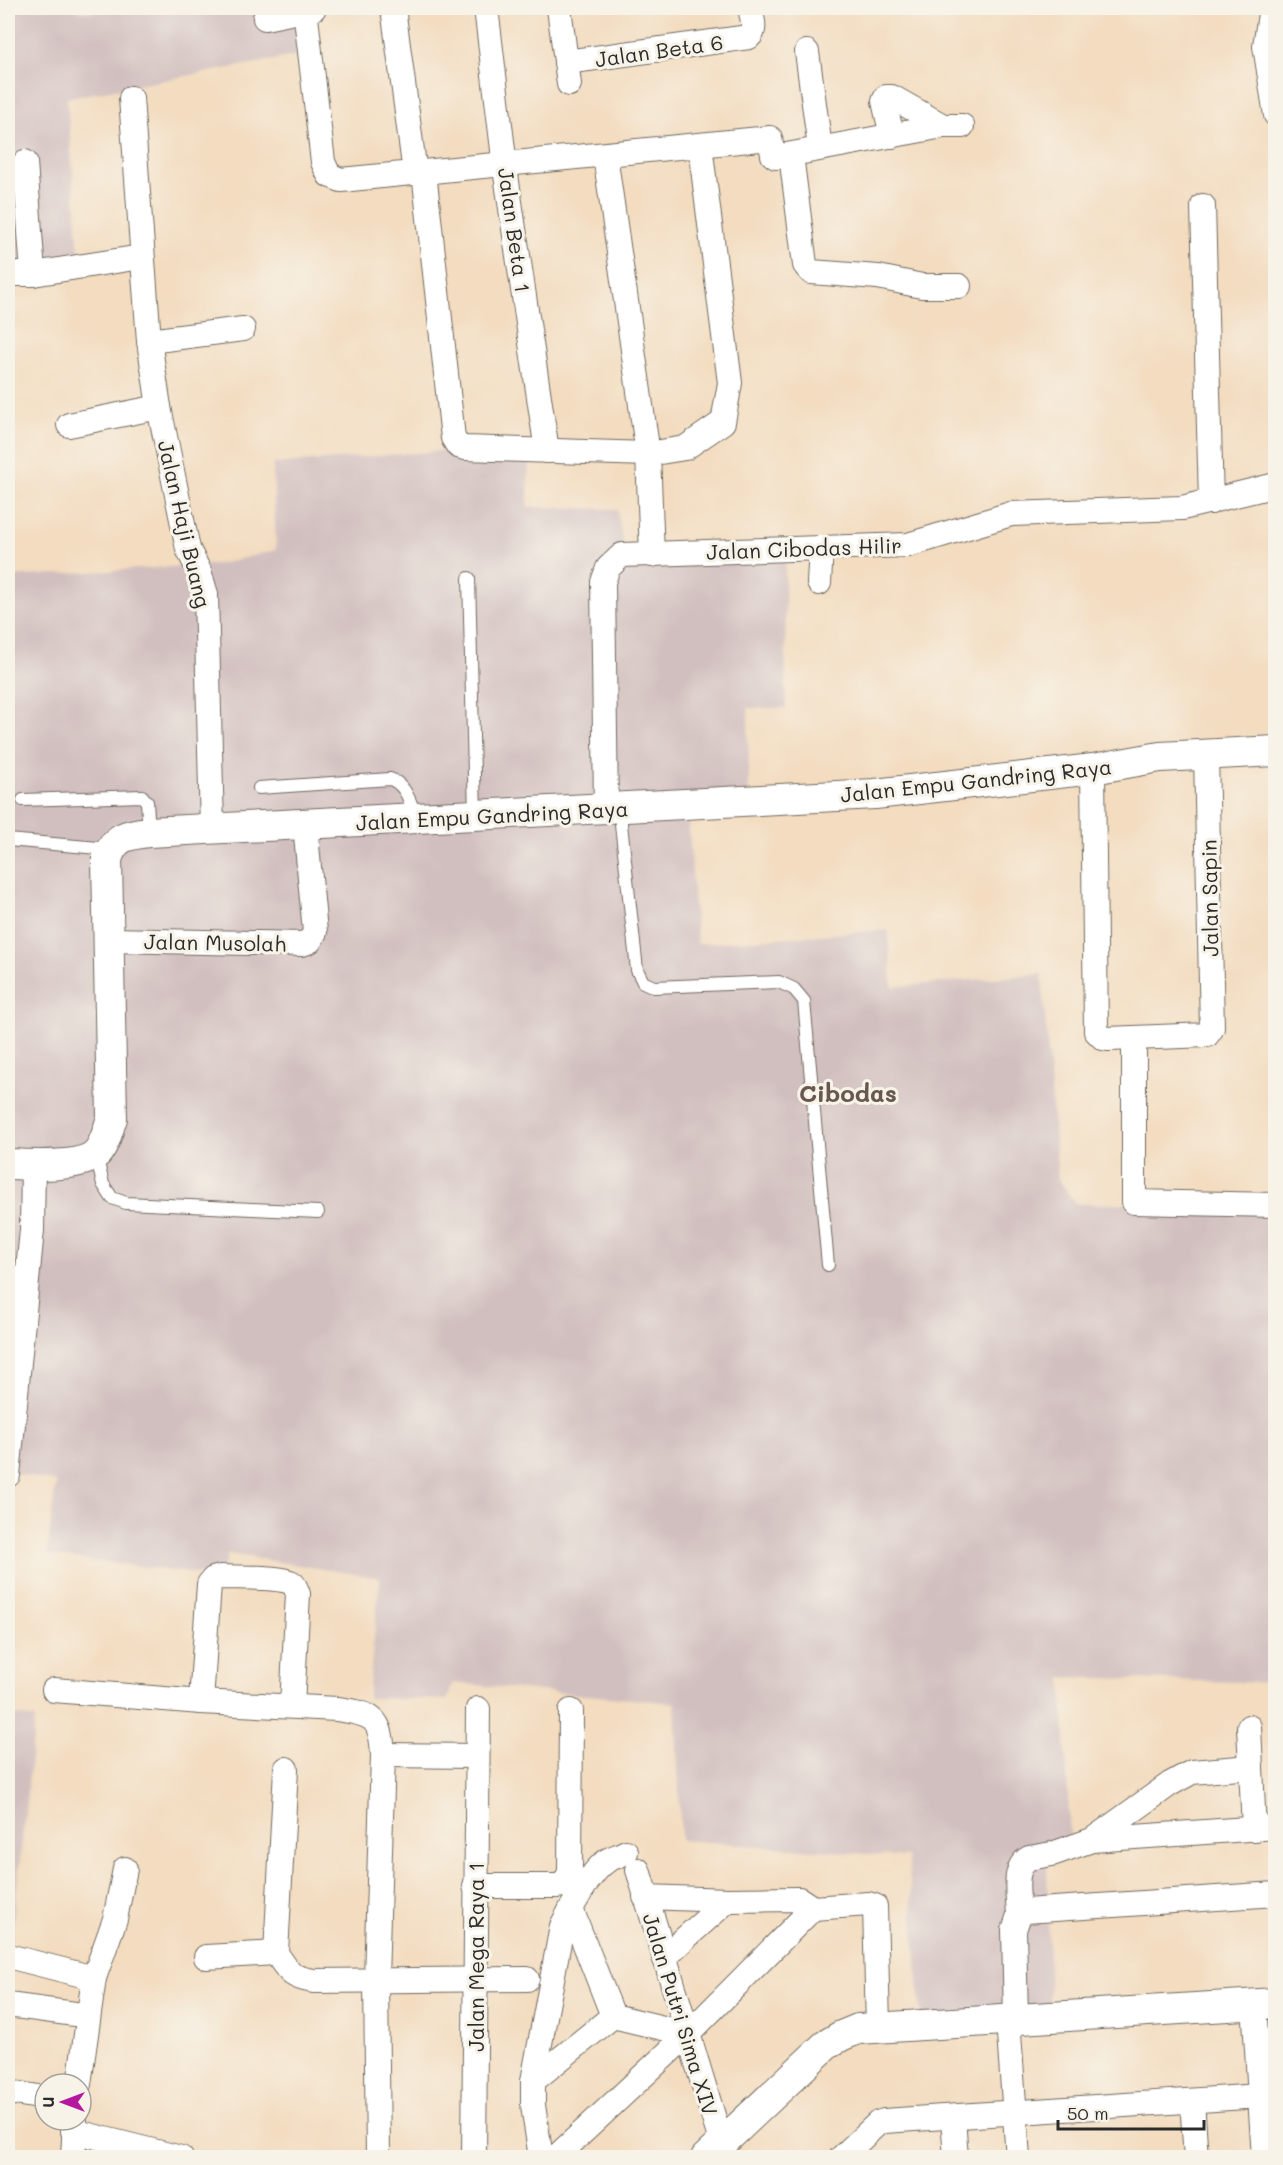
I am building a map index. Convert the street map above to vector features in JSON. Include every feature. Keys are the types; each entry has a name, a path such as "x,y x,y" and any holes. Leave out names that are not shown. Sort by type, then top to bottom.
{"street":[{"path":"265,18 309,8 323,162 329,175 341,180 770,138 774,156 791,155 952,126 892,97 886,97 884,101 892,136"},
{"path":"393,8 419,172 453,438 462,448 648,454 685,448 723,422 729,383 700,145"},
{"name":"Jalan Beta 1","path":"486,8 547,452"},
{"name":"Jalan Beta 6","path":"559,8 568,73 752,36 754,26 750,8"},
{"path":"1271,8 1270,44 1275,115"},
{"path":"807,52 820,148"},
{"name":"Jalan Haji Buang","path":"131,98 148,341 188,549 199,571 206,594 212,829"},
{"path":"605,155 648,454 652,555"},
{"path":"791,155 807,270 878,277 922,286 959,286"},
{"path":"25,162 33,274"},
{"path":"1203,206 1211,502"},
{"path":"8,274 33,274 141,257"},
{"path":"148,341 243,329"},
{"path":"69,425 159,406"},
{"name":"Jalan Cibodas Hilir","path":"614,808 603,582 608,568 622,555 908,545 1011,514 1182,508 1275,485"},
{"path":"819,583 821,548"},
{"name":"Jalan Empu Gandring Raya","path":"110,849 116,841 127,835 148,832 875,794 1093,769 1160,757 1275,751"},
{"name":"Jalan Sapin","path":"1134,1039 1209,1034 1212,1028 1206,754"},
{"path":"1093,769 1095,1027 1103,1038 1134,1039 1134,1202 1275,1205"},
{"name":"Jalan Musolah","path":"110,940 302,944 310,941 315,932 304,824"},
{"path":"8,1475 32,1230 20,1164 74,1161 96,1154 105,1139 112,1118 110,940 106,870 110,849"},
{"path":"201,1702 209,1584 213,1579 220,1577 280,1580 291,1582 295,1586 298,1593 292,1706"},
{"path":"54,1690 358,1712 370,1717 382,1731 376,1979 378,2157"},
{"name":"Jalan Mega Raya 1","path":"474,2157 478,1709"},
{"path":"475,1886 556,1886 564,1885 568,1879 570,1872 571,1711"},
{"path":"1092,1840 1265,1828 1251,1767 1249,1727"},
{"path":"383,1755 477,1756"},
{"path":"1019,1917 1018,1875 1023,1861 1073,1848 1092,1840 1170,1784 1192,1772 1251,1767"},
{"path":"286,1769 276,1953 290,1973 300,1979 314,1981 527,1979"},
{"name":"Jalan Putri Sima XIV","path":"571,1909 598,1869 608,1860 632,1861 688,2034 718,2153"},
{"path":"82,2072 94,1978 115,1919 125,1869"},
{"path":"1018,2157 1012,2020 1014,1930 1022,1913 1030,1910 1275,1894"},
{"path":"645,1897 728,1900 799,1899 813,1908 868,1904 875,1906 878,2027"},
{"path":"664,1957 728,1900"},
{"path":"555,2157 688,2034 813,1908"},
{"path":"571,1909 613,2016"},
{"path":"541,2157 533,2105 533,2081 562,1926 571,1909"},
{"path":"206,1957 276,1953"},
{"path":"8,1956 94,1978"},
{"path":"718,2153 826,2046 858,2029 1265,2004 1260,2096 1264,2157"},
{"path":"8,2005 75,2014"},
{"path":"613,2016 688,2034"},
{"path":"533,2081 613,2016"},
{"path":"8,2092 33,2096"},
{"path":"841,2157 881,2122 1260,2096"},
{"path":"1192,2101 1196,2157"},
{"path":"953,2117 956,2157"},
{"path":"93,2131 181,2157"},
{"path":"73,2157 74,2132"}],"lane":[{"path":"469,578 475,816"},
{"path":"259,788 390,778 398,781 404,788 417,819"},
{"path":"23,800 142,796 147,802 148,832"},
{"path":"614,808 621,824 637,970 644,982 654,987 779,982 794,989 804,1001 828,1265"},
{"path":"8,840 110,849"},
{"path":"96,1154 103,1184 112,1198 126,1203 318,1212"}],"shaded area":[{"path":"8,8 74,8 81,12 169,8 298,8 300,55 67,98 79,252 8,264"},
{"path":"529,444 528,507 617,509 625,558 785,555 786,708 748,708 749,811 688,816 697,944 888,930 892,987 1042,974 1058,1179 1076,1204 1275,1202 1275,1683 1062,1677 1071,1857 1047,1861 1050,2010 921,2019 908,1857 681,1840 675,1703 453,1683 447,1700 368,1698 380,1578 228,1554 221,1577 47,1555 56,1482 8,1472 8,577 220,564 276,550 273,464"},
{"path":"8,1714 35,1719 8,1970"}],"district":[{"name":"Cibodas","path":"848,1092"}]}
